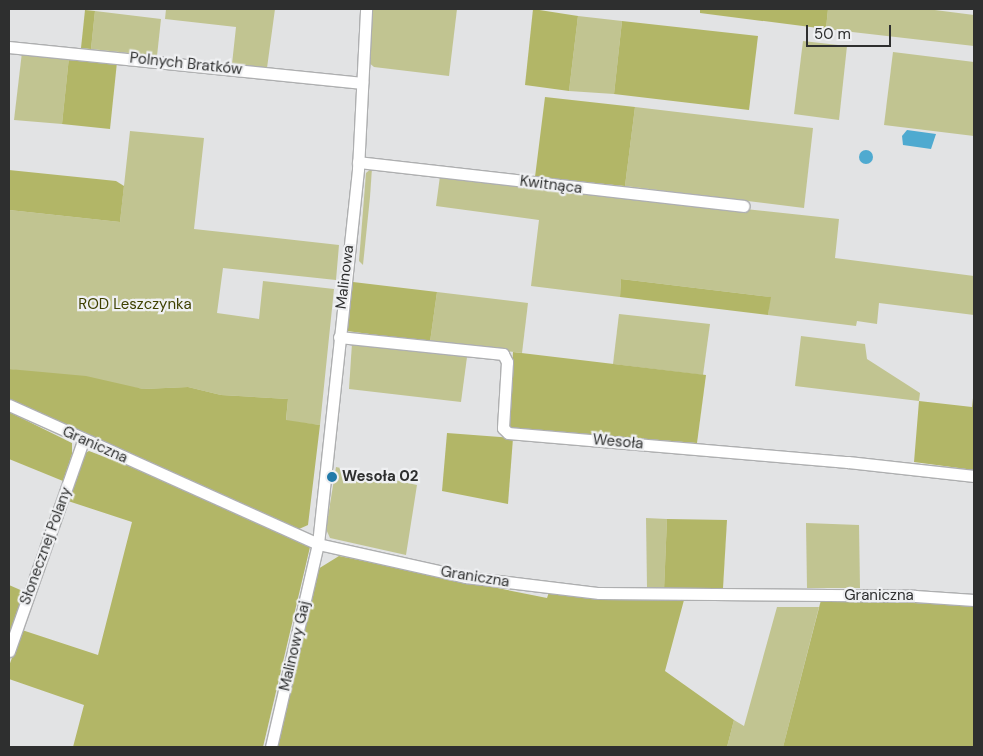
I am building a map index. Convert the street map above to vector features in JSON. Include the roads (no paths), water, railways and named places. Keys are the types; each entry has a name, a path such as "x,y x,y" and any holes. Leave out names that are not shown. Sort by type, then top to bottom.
{"street":[{"name":"Malinowa","path":"318,544 358,162 366,9"},
{"name":"Polnych Bratków","path":"9,47 362,83"},
{"name":"Kwitnąca","path":"358,162 744,206"},
{"name":"Wesoła","path":"339,337 503,354 507,362 503,428 508,433 848,462 974,476"},
{"name":"Graniczna","path":"9,406 83,442 235,505 318,544 466,577 599,594 915,596 974,600"},
{"name":"Słonecznej Polany","path":"9,651 83,442"},
{"name":"Malinowy Gaj","path":"271,747 318,544"}],"water":[{"path":"907,130 936,134 931,149 903,145 902,136"},
{"path":"863,150 869,150 873,157 869,164 863,164 859,160 859,154"}],"place":[{"name":"Wesoła 02","path":"332,477"}],"park label":[{"name":"ROD Leszczynka","path":"135,305"}]}
